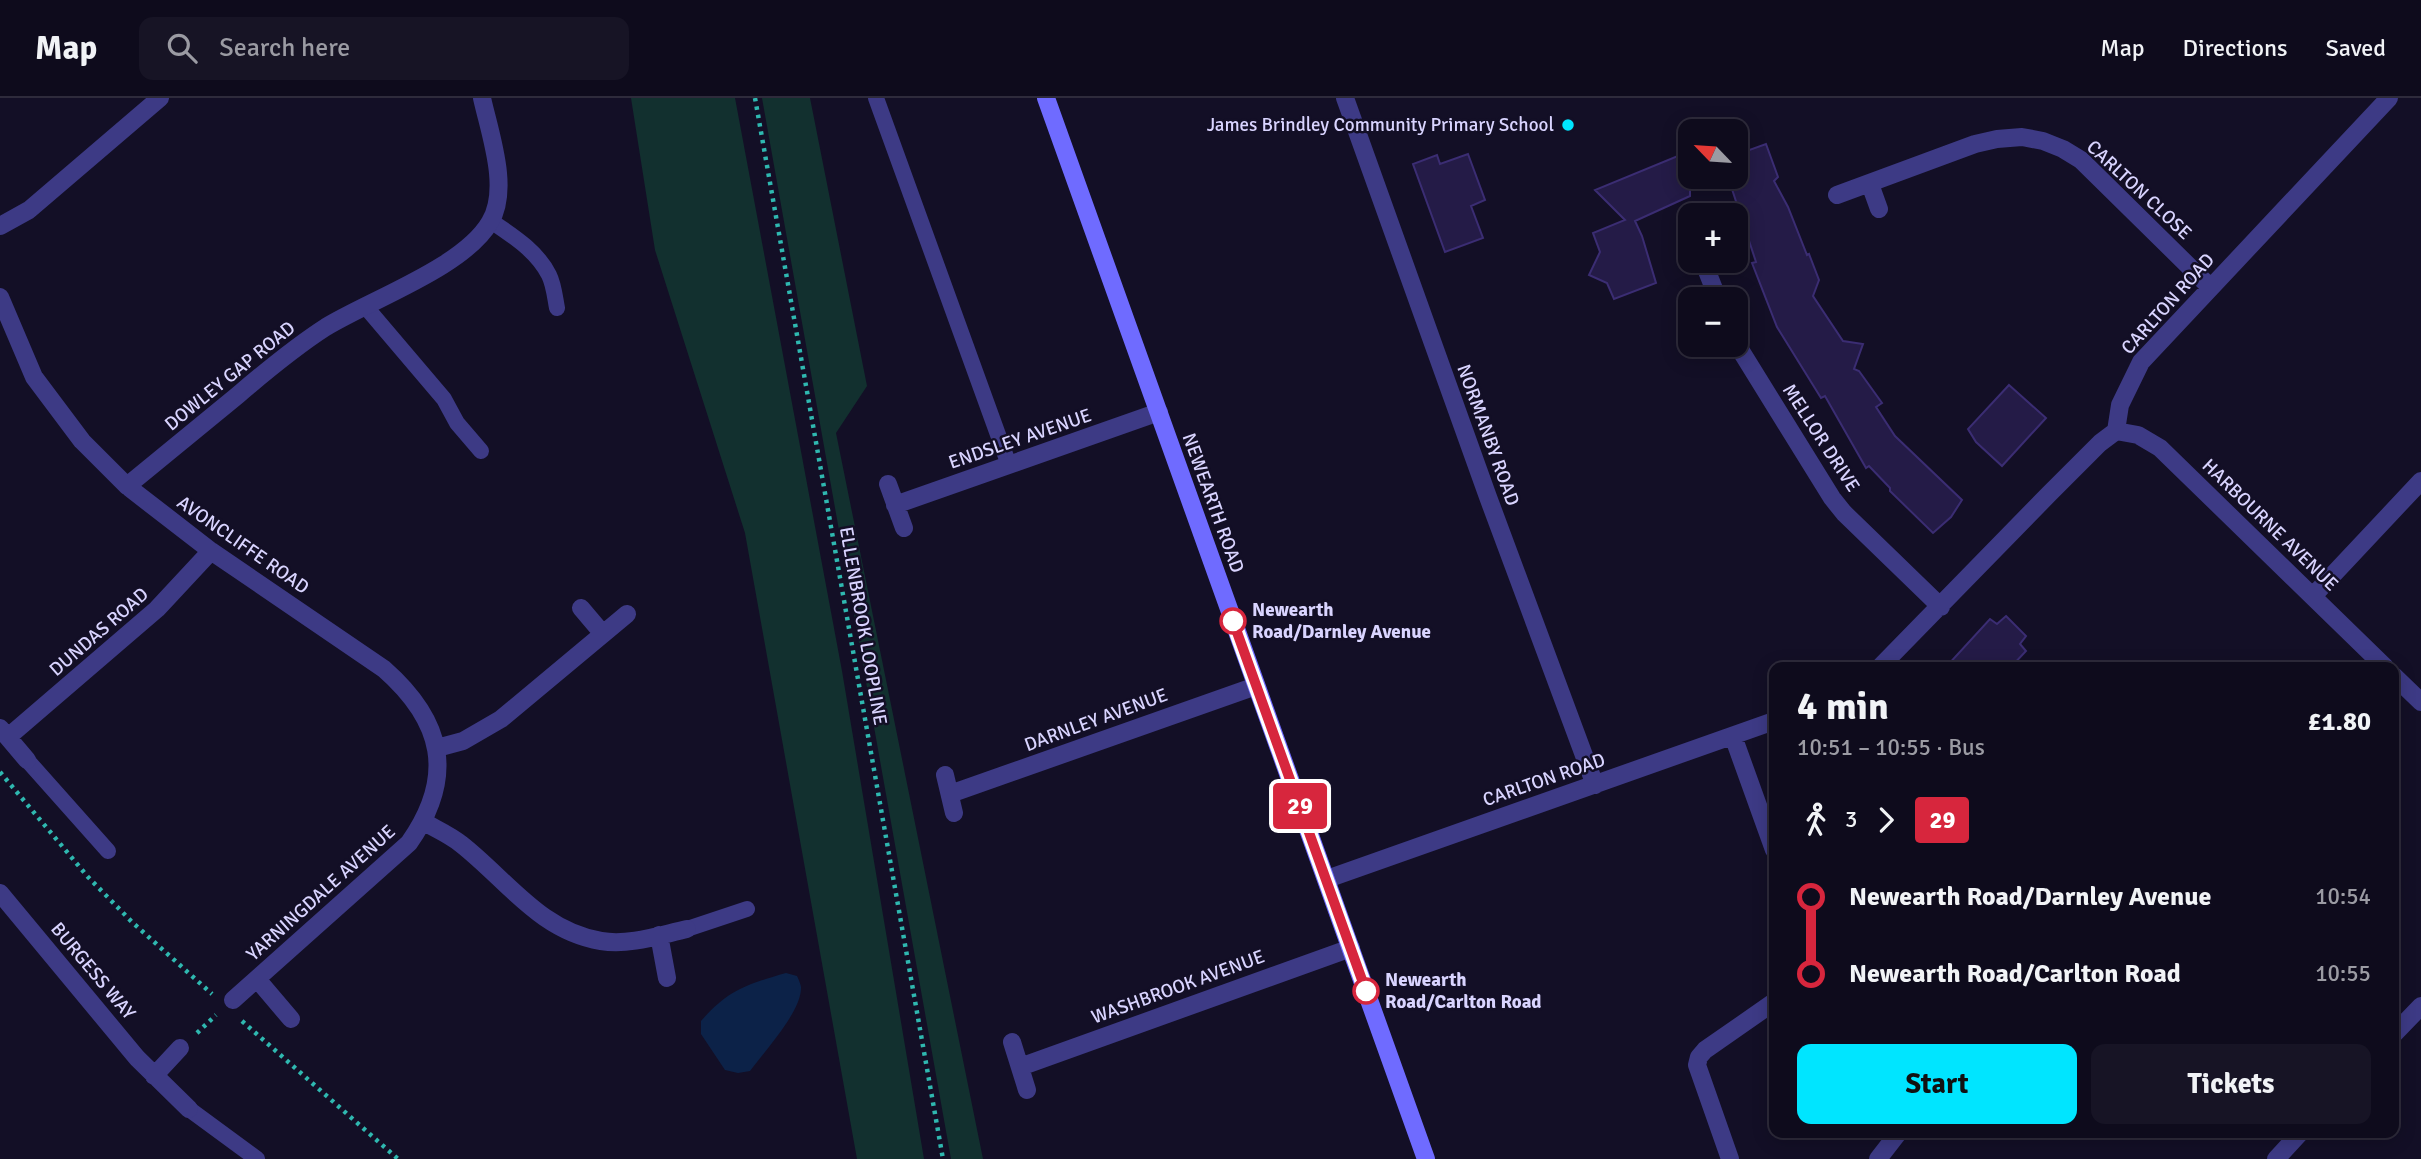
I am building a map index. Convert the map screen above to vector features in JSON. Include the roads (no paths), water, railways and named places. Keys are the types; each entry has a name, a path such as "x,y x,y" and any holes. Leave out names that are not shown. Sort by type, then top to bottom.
{"main road":[{"name":"NEWEARTH ROAD","path":"1046,98 1426,1159"}],"street":[{"path":"0,226 29,210 160,98"},
{"name":"DOWLEY GAP ROAD","path":"127,486 285,356 327,327 450,261 475,242 491,221 499,200 499,175 482,98"},
{"name":"NORMANBY ROAD","path":"1345,98 1483,484 1595,785"},
{"name":"CARLTON ROAD","path":"2116,431 2120,405 2141,362 2389,98"},
{"name":"CARLTON CLOSE","path":"1837,195 1975,144 2022,137 2043,141 2081,160 2210,287"},
{"path":"1870,184 1879,209"},
{"name":"AVONCLIFFE ROAD","path":"0,297 34,377 82,441 127,486 211,551 392,676 407,690 426,718 437,748 435,790 424,822"},
{"name":"MELLOR DRIVE","path":"1745,357 1832,498 1844,513 1941,607"},
{"name":"ENDSLEY AVENUE","path":"895,505 1159,412"},
{"path":"1885,662 2091,452 2116,431"},
{"name":"HARBOURNE AVENUE","path":"2116,431 2138,435 2160,448 2380,662"},
{"path":"2313,596 2421,481"},
{"path":"888,484 904,528"},
{"name":"DUNDAS ROAD","path":"27,760 4,733 158,609 211,551"},
{"path":"581,608 603,634"},
{"path":"437,748 463,741 501,719 627,614"},
{"path":"2399,681 2421,702"},
{"name":"DARNLEY AVENUE","path":"950,794 1256,686"},
{"name":"CARLTON ROAD","path":"1327,879 1769,723"},
{"path":"1733,736 1769,836"},
{"path":"945,775 954,813"},
{"name":"YARNINGDALE AVENUE","path":"227,1005 397,856 424,822 460,842 535,912 557,927 603,942 628,941 687,929"},
{"name":"BURGESS WAY","path":"0,892 154,1076 189,1109"},
{"path":"659,935 667,978"},
{"name":"WASHBROOK AVENUE","path":"1020,1067 1351,948"},
{"name":"YARNINGDALE AVENUE","path":"257,979 291,1019"},
{"path":"1730,1159 1697,1065 1699,1057 1769,1006"},
{"path":"2399,1029 2421,1006"},
{"path":"1012,1042 1027,1090"},
{"path":"154,1076 180,1048"},
{"path":"1878,1159 1894,1138"},
{"path":"2276,1159 2295,1138"}],"lane":[{"path":"876,98 1009,465"},
{"path":"491,221 525,245 540,262 550,277 557,308"},
{"path":"365,306 444,399 457,423 481,451"},
{"name":"DUNDAS ROAD","path":"27,760 108,850"},
{"path":"687,929 747,909"},
{"name":"BURGESS WAY","path":"189,1109 257,1159"}],"water":[{"path":"786,973 797,976 801,987 800,997 789,1019 750,1071 738,1073 725,1070 701,1034 701,1021 729,995"}],"place":[{"name":"James Brindley Community Primary School","path":"1568,125"},
{"name":"Newearth Road/Darnley Avenue","path":"1233,621"},
{"name":"Newearth Road/Carlton Road","path":"1366,991"}]}
